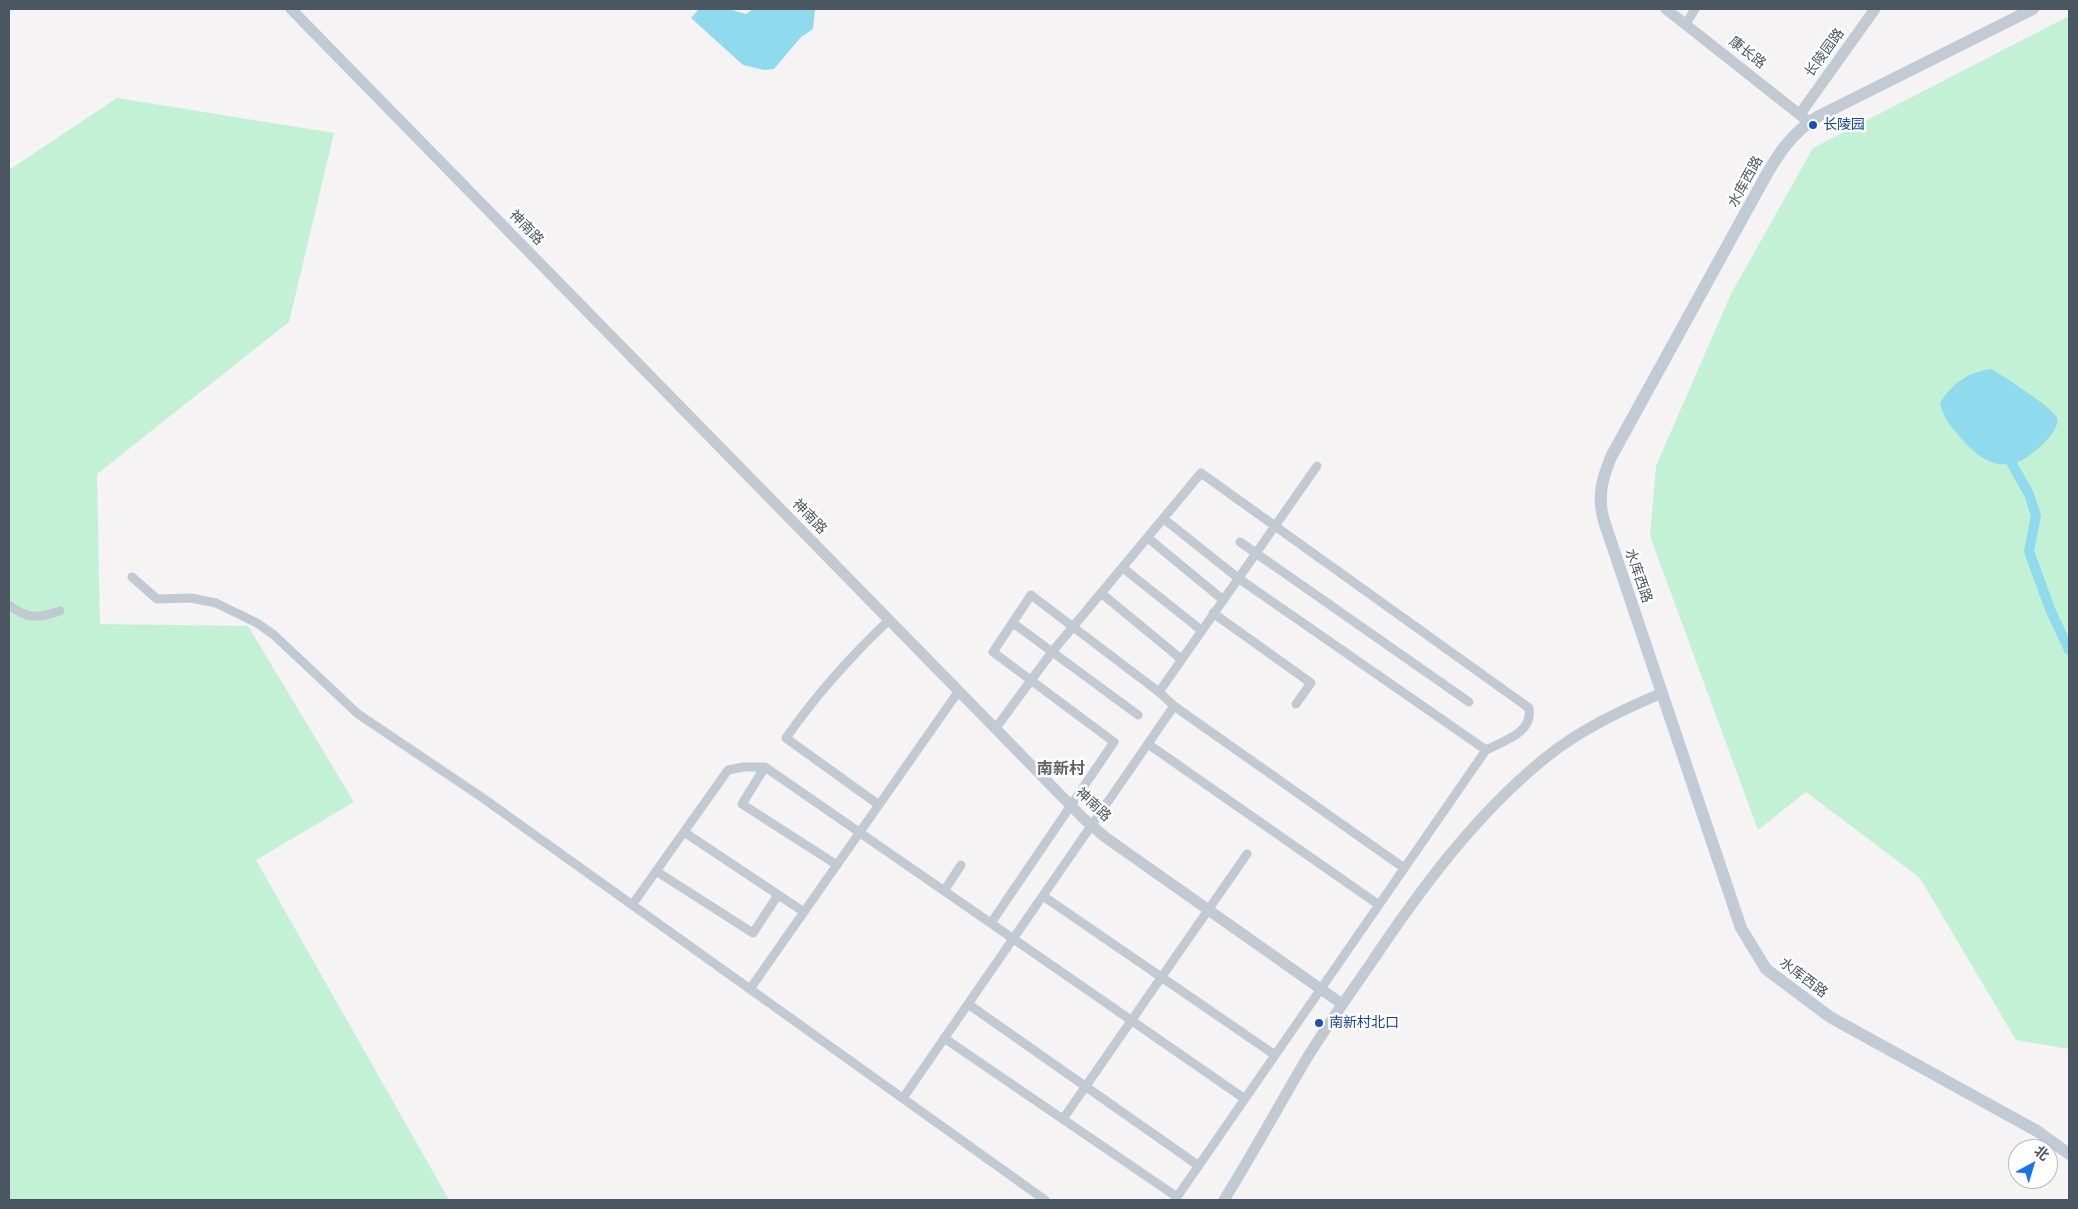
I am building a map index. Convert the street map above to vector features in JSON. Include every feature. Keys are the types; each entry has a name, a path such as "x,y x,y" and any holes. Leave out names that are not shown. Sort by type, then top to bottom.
{"main road":[{"name":"水库西路","path":"2033,9 1804,118 1777,156 1620,440 1603,476 1600,489 1602,515 1742,928 1766,969 1830,1017 2037,1131 2069,1154"}],"street":[{"name":"神南路","path":"291,9 958,692 1092,826 1104,837 1322,988 1342,1004"},
{"name":"康长路","path":"1666,9 1804,118"},
{"path":"1686,24 1695,9"},
{"name":"长陵园路","path":"1804,118 1875,9"},
{"path":"1159,692 1222,599 1317,466"},
{"path":"944,1038 1179,1199 1199,1166 1486,750 1525,728 1531,718 1529,708 1201,473 1030,679 995,729"},
{"path":"1164,519 1238,578 1486,750"},
{"path":"1148,538 1222,599"},
{"path":"1240,542 1469,702"},
{"path":"1122,568 1201,630"},
{"path":"132,577 157,599 191,598 216,602 257,623 274,635 358,714 480,796 1045,1200"},
{"path":"1101,593 1181,660"},
{"path":"991,923 1114,742 993,652 1031,596 1159,692 1174,706 1404,868"},
{"path":"9,605 23,614 40,618 60,611"},
{"path":"1213,613 1310,683 1296,704"},
{"path":"880,804 786,738 803,714 839,671 889,620"},
{"path":"1013,623 1138,715"},
{"path":"750,989 958,692"},
{"path":"1224,1200 1305,1062 1342,1004 1390,934 1444,861 1472,828 1512,787 1544,759 1570,740 1605,718 1662,694"},
{"path":"903,1098 1174,706"},
{"path":"1148,744 1379,905"},
{"path":"632,905 728,770 765,767 1245,1099"},
{"path":"765,767 742,804 837,865"},
{"path":"684,832 804,912"},
{"path":"1063,1119 1247,854"},
{"path":"944,891 961,865"},
{"path":"656,871 753,933 778,895"},
{"path":"1043,896 1275,1055"},
{"path":"968,1004 1199,1166"}],"green space":[{"path":"2069,16 2069,1049 2016,1040 1920,878 1806,792 1758,830 1650,536 1656,466 1731,294 1813,148"},
{"path":"117,98 334,133 289,322 97,474 100,624 248,626 354,802 256,860 449,1200 9,1200 9,170"}],"water":[{"path":"699,9 728,9 746,14 753,9 815,9 813,29 801,37 774,69 764,70 743,65 691,18"},
{"path":"1991,369 2036,398 2056,416 2056,427 2047,440 2029,456 2015,463 1998,464 1987,460 1969,447 1943,414 1940,403 1949,390 1961,380 1975,373"}],"waterway":[{"path":"2012,464 2029,494 2036,516 2029,551 2050,609 2069,650"}],"place":[{"name":"长陵园","path":"1813,125"},
{"name":"南新村北口","path":"1319,1023"}],"district":[{"name":"南新村","path":"1061,770"}]}
